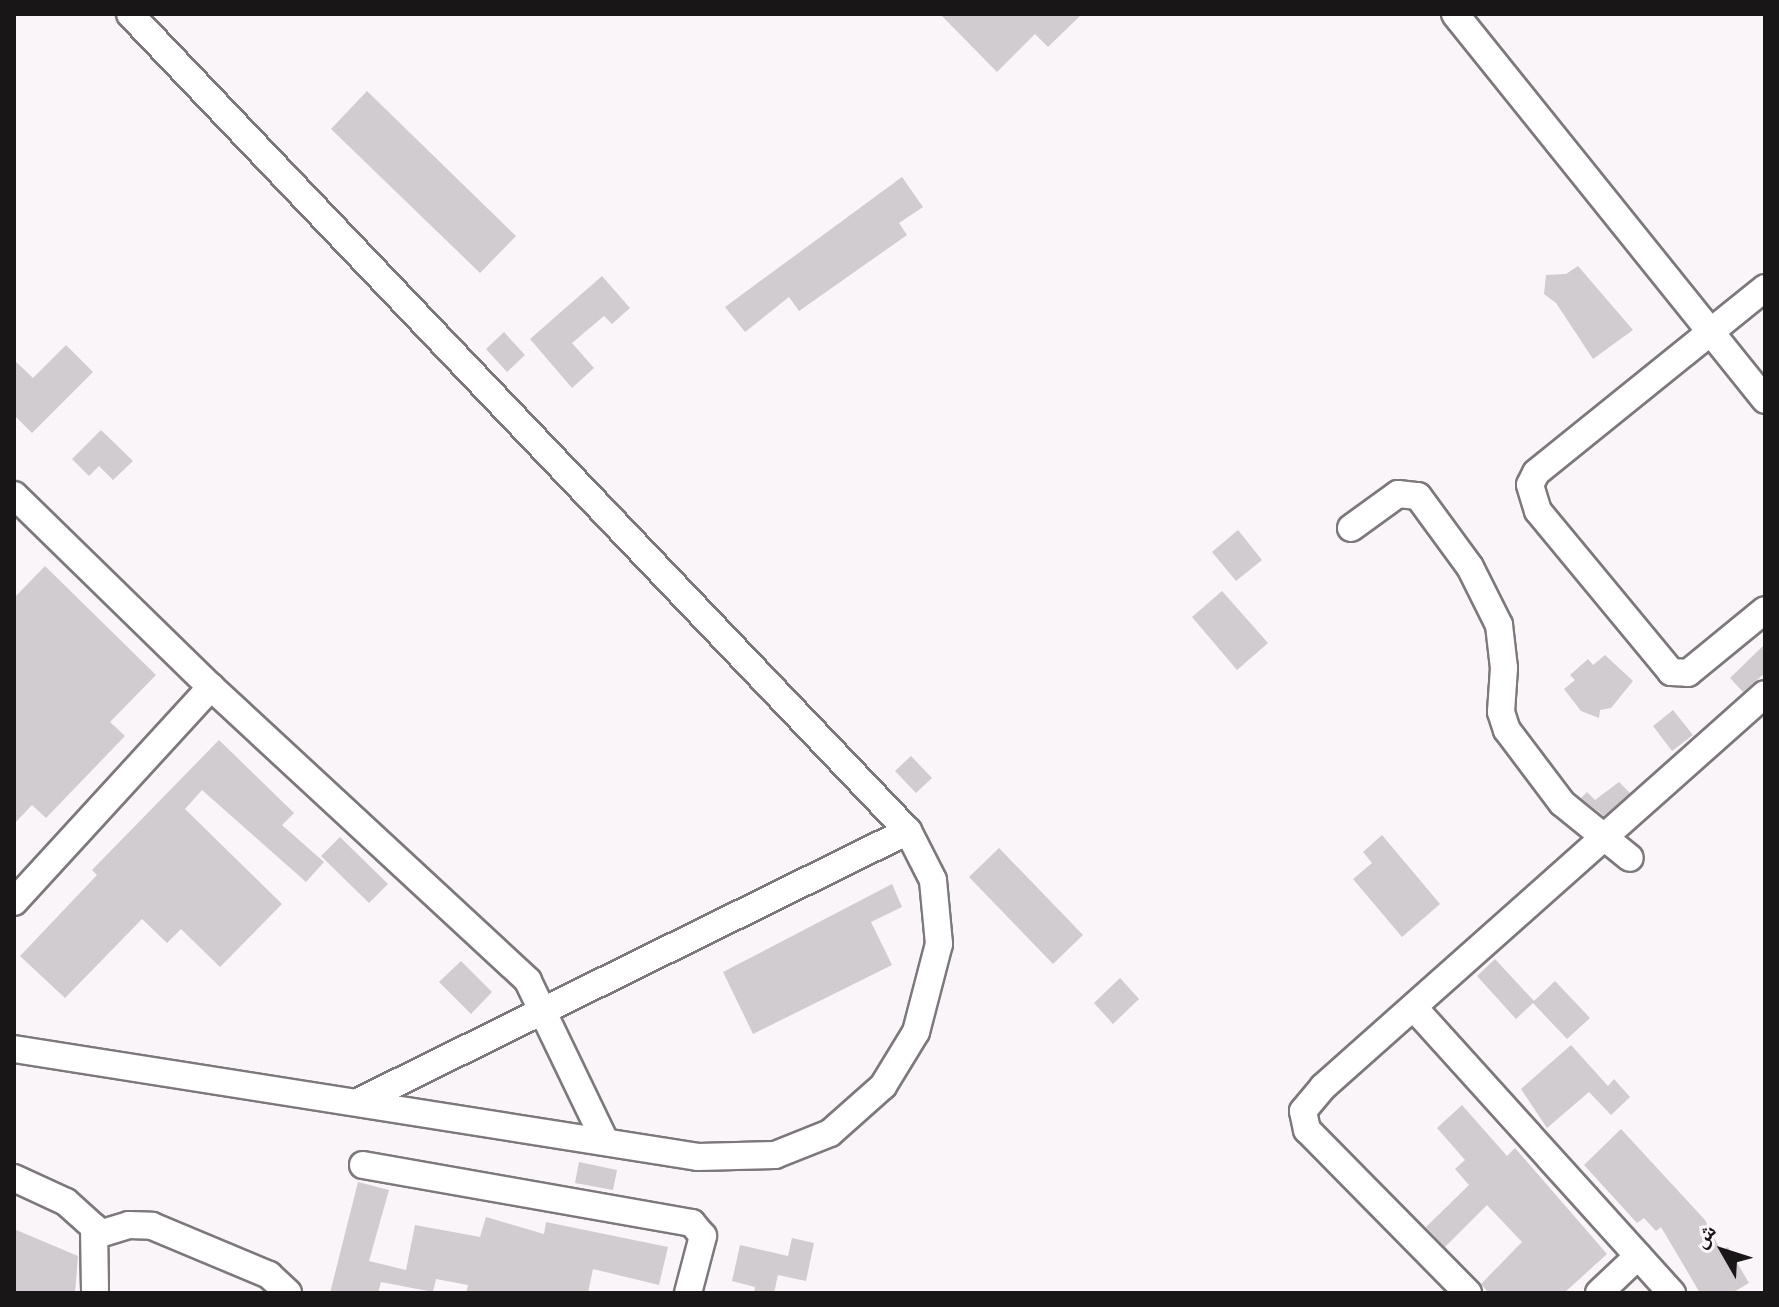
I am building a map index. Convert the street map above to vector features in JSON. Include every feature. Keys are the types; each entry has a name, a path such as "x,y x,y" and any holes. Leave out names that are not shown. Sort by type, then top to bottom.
{"street":[{"path":"14,1049 604,1139 698,1157 775,1155 830,1133 883,1086 916,1032 939,944 933,880 908,831 130,14"},
{"path":"1455,14 1765,400"},
{"path":"1765,288 1536,473 1531,498 1671,672 1688,673 1765,610"},
{"path":"1351,528 1398,494 1418,496 1470,567 1499,625 1504,668 1501,712 1507,730 1562,803 1630,858"},
{"path":"14,495 211,687 528,981 546,1009 604,1139"},
{"path":"14,902 211,687"},
{"path":"1468,1293 1302,1121 1309,1100 1416,1010 1603,837 1765,694"},
{"path":"360,1101 908,831"},
{"path":"1416,1010 1672,1293"},
{"path":"363,1165 692,1223 703,1236 688,1293"},
{"path":"14,1178 87,1216 96,1235 95,1293"},
{"path":"96,1235 129,1225 152,1226 269,1275 288,1293"},
{"path":"1599,1293 1638,1256"}],"building":[{"path":"940,14 1082,14 1048,47 1035,34 997,72"},
{"path":"367,91 516,236 480,273 331,129"},
{"path":"902,177 923,207 899,223 907,235 799,311 789,297 745,332 725,307"},
{"path":"1578,266 1633,330 1593,359 1556,303 1544,294 1546,275 1566,274"},
{"path":"602,276 630,308 612,324 604,316 572,343 594,368 572,388 530,339"},
{"path":"504,332 525,355 507,372 486,349"},
{"path":"66,345 93,372 32,433 14,415 14,360 33,378"},
{"path":"101,430 133,461 113,480 99,466 89,476 72,459"},
{"path":"1238,530 1262,560 1236,581 1212,552"},
{"path":"45,566 156,675 110,722 125,736 46,818 32,805 14,824 14,598"},
{"path":"1222,591 1268,643 1237,670 1192,617"},
{"path":"1765,644 1765,673 1743,692 1730,678"},
{"path":"1605,655 1633,681 1611,708 1600,710 1599,718 1581,711 1564,689 1575,680 1570,675 1588,659 1593,665"},
{"path":"1673,710 1693,735 1672,751 1653,726"},
{"path":"219,740 294,813 282,825 324,862 306,882 202,790 185,809 282,904 220,967 181,929 167,943 142,919 65,998 20,956 97,875 92,870"},
{"path":"911,756 932,778 916,793 895,771"},
{"path":"1619,782 1630,793 1604,816 1581,798 1587,792 1595,800"},
{"path":"1382,835 1440,904 1402,937 1353,879 1372,863 1363,852"},
{"path":"340,837 388,884 369,903 321,856"},
{"path":"999,848 1083,935 1053,964 969,877"},
{"path":"892,884 902,907 871,922 892,965 753,1034 723,972"},
{"path":"1495,959 1534,1001 1555,981 1590,1018 1567,1039 1533,1003 1516,1019 1477,976"},
{"path":"461,961 492,992 471,1014 439,982"},
{"path":"1120,978 1139,999 1113,1024 1094,1003"},
{"path":"1571,1045 1608,1086 1614,1079 1630,1097 1611,1115 1589,1092 1547,1128 1521,1089"},
{"path":"1462,1105 1507,1156 1515,1148 1607,1254 1564,1293 1489,1293 1481,1284 1522,1242 1487,1205 1445,1247 1426,1227 1469,1185 1455,1169 1465,1160 1437,1128"},
{"path":"1621,1129 1705,1220 1721,1251 1728,1247 1749,1283 1732,1293 1700,1293 1661,1227 1656,1231 1644,1218 1637,1223 1584,1165"},
{"path":"579,1162 617,1170 613,1190 575,1183"},
{"path":"358,1182 389,1190 369,1261 406,1270 415,1225 480,1237 486,1217 544,1234 546,1222 668,1247 659,1285 593,1269 588,1293 466,1293 468,1285 436,1279 433,1292 381,1282 378,1293 330,1293"},
{"path":"14,1229 78,1256 75,1293 14,1293"},
{"path":"792,1238 814,1243 806,1281 778,1275 774,1293 754,1293 755,1287 732,1281 740,1245 788,1256"}]}
